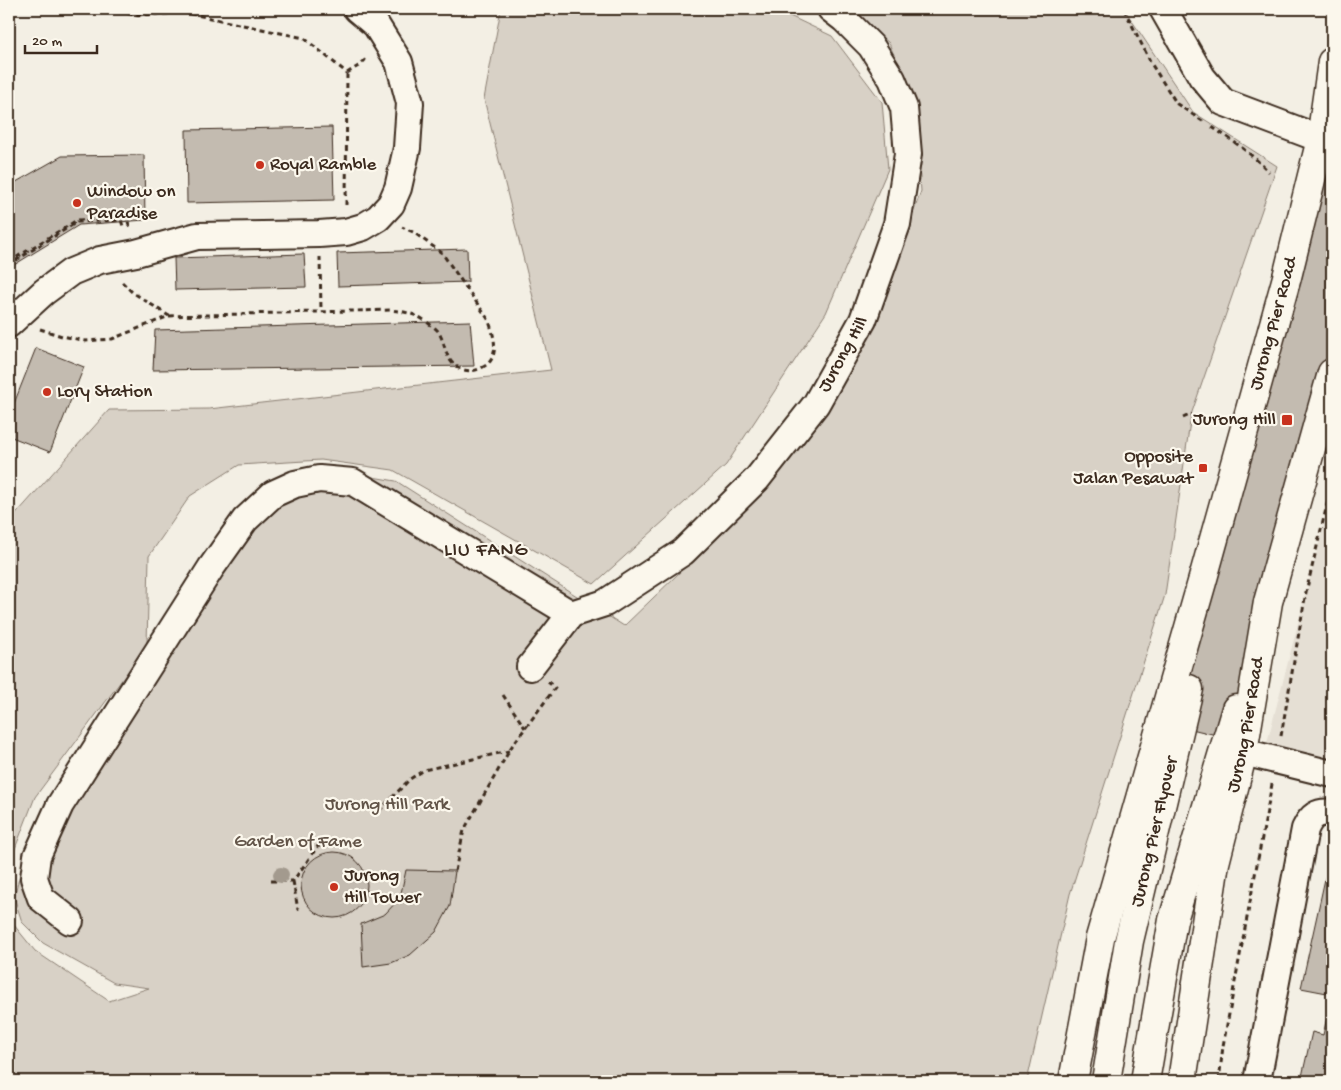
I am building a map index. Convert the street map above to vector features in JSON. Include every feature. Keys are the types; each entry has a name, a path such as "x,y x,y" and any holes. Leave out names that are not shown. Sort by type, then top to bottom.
{"main road":[{"name":"Jurong Pier Road","path":"1202,582 1287,277 1321,139 1332,62"},
{"name":"Jurong Pier Road","path":"1182,1081 1214,863 1243,752 1268,602 1331,387"},
{"path":"1074,1081 1100,938 1202,582"},
{"name":"Jurong Pier Flyover","path":"1106,1081 1129,941 1189,693 1202,582"},
{"name":"Jurong Pier Flyover","path":"1145,1081 1173,920 1268,602"}],"street":[{"path":"11,322 44,292 71,272 100,260 132,254 197,236 346,232 363,227 378,218 391,204 398,188 407,148 410,103 399,62 376,26 356,9"},
{"name":"Jurong Hill","path":"571,614 606,603 683,552 757,479 816,404 863,320 897,224 908,154 904,108 892,78 870,46 844,19 830,9"},
{"path":"1163,9 1202,76 1223,102 1321,139"},
{"path":"70,921 41,898 34,878 37,856 60,805 211,568 245,520 273,494 295,484 319,479 353,482 571,614 530,667"},
{"path":"1243,752 1332,774"},
{"path":"1257,1081 1305,829 1308,822 1315,815 1332,812"}],"path":[{"path":"110,9 134,15 187,13 304,38 347,73"},
{"path":"347,73 370,56"},
{"path":"346,232 347,73"},
{"path":"9,262 77,220 127,217"},
{"path":"11,322 86,341 112,339 169,316 390,310 408,312 424,319 438,331 448,357 461,369 479,370 486,366 493,359 495,344 493,331 488,319 442,253 413,232 378,218"},
{"path":"9,266 77,222 121,220 132,254"},
{"path":"319,234 321,311"},
{"path":"100,260 132,292 169,316"},
{"path":"1182,418 1192,414"},
{"path":"455,871 464,830 510,750 554,688 530,667"},
{"path":"503,695 525,728"},
{"path":"379,811 410,779 424,770 510,750"},
{"path":"298,910 293,881 318,846 346,845"},
{"path":"271,881 293,881"}],"shaded area":[{"path":"1332,493 1332,777 1262,762"}],"green space":[{"path":"501,9 775,9 832,36 882,102 888,169 826,313 726,465 594,584 393,470 321,460 239,465 190,496 149,556 147,646 35,797 9,864 9,522 109,410 209,409 551,370 484,99"},
{"name":"Jurong Hill Park","path":"848,9 1124,9 1193,112 1277,166 1191,415 1165,595 1070,894 1027,1081 9,1081 9,919 35,951 109,1001 149,988 114,983 43,943 22,922 14,897 25,855 161,646 215,539 263,491 325,469 396,481 624,626 734,520 877,316 921,191 914,105 889,43"}],"building":[{"name":"Royal Ramble","path":"332,127 334,200 187,203 186,130"},
{"path":"1332,147 1332,354 1237,740 1175,725"},
{"name":"Window on Paradise","path":"144,155 145,220 79,225 14,265 9,272 9,186 62,156"},
{"path":"467,249 468,282 338,286 337,253"},
{"path":"304,254 306,287 175,290 174,258"},
{"path":"470,321 474,366 153,370 155,330"},
{"name":"Lory Station","path":"36,348 84,367 50,452 9,436 9,416"},
{"path":"1332,847 1332,994 1301,988"},
{"name":"Jurong Hill Tower","path":"334,852 347,855 357,862 364,872 367,885 364,898 357,908 347,915 334,918 321,915 311,908 304,898 301,885 304,872 311,862 321,855"},
{"path":"406,870 455,871 450,906 436,932 410,955 391,963 363,967 361,924 385,914 400,898"},
{"path":"1332,995 1332,1081 1301,1081 1312,1032 1323,1035"}],"place":[{"name":"Royal Ramble","path":"260,165"},
{"name":"Window on Paradise","path":"77,203"},
{"name":"Lory Station","path":"47,392"},
{"name":"Jurong Hill","path":"1287,420"},
{"name":"Opposite Jalan Pesawat","path":"1203,468"},
{"name":"Jurong Hill Tower","path":"334,887"}],"district":[{"name":"LIU FANG","path":"486,551"}],"park label":[{"name":"Garden of Fame","path":"298,842"}]}
